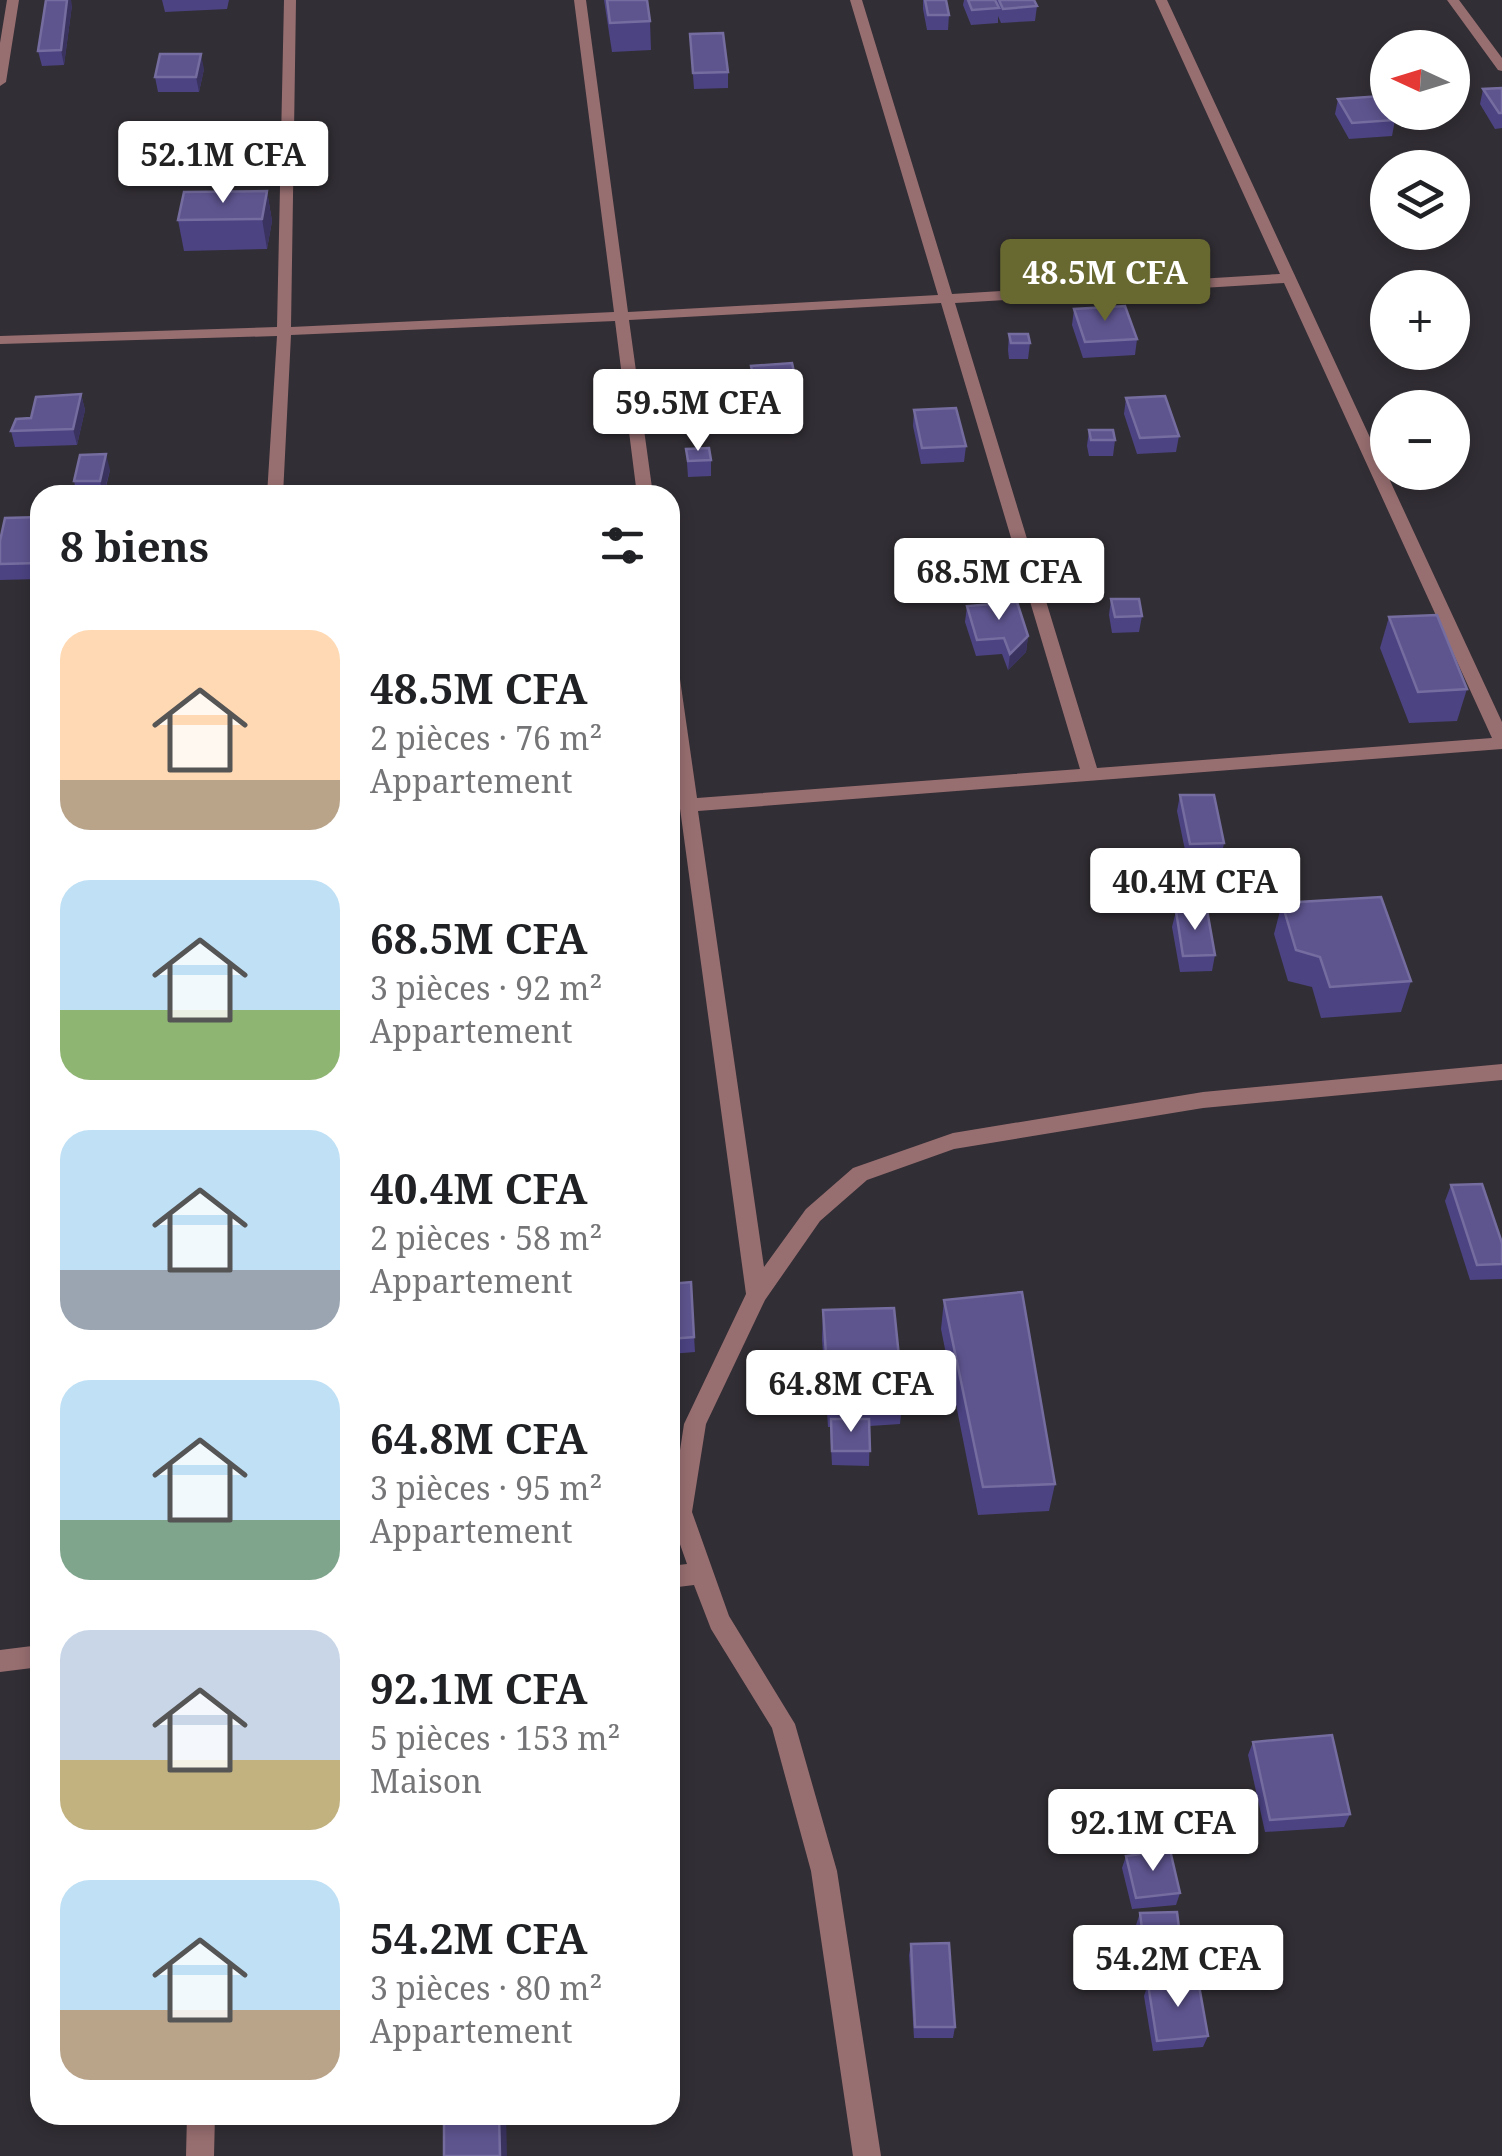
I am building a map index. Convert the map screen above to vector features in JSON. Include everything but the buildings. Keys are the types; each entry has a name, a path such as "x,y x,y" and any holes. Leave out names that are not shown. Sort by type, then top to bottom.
{"street":[{"path":"0,82 13,0"},
{"path":"276,485 284,333 290,0"},
{"path":"580,0 644,485"},
{"path":"856,0 1090,774"},
{"path":"689,805 1502,742 1161,0"},
{"path":"1453,0 1502,67"},
{"path":"0,340 620,319 1288,278"},
{"path":"680,742 757,1294"},
{"path":"867,2156 824,1871 783,1724 719,1621 680,1512 695,1424 757,1294 813,1216 860,1174 953,1141 1203,1100 1502,1072"},
{"path":"680,1576 702,1573"},
{"path":"0,1661 30,1657"},
{"path":"200,2156 202,2125"}]}
